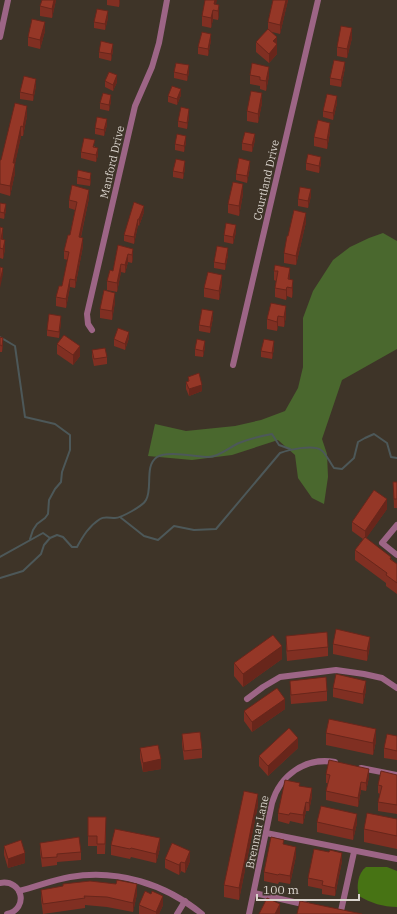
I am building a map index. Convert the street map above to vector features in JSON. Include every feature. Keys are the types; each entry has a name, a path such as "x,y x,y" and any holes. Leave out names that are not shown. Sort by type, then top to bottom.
{"street":[{"path":"0,37 8,0"},
{"name":"Manford Drive","path":"92,330 88,324 87,314 135,106 152,67 167,0"},
{"name":"Courtland Drive","path":"233,365 318,0"},
{"path":"397,525 382,543 397,555"},
{"path":"247,699 280,677 336,670 382,678 397,688"},
{"name":"Brenmar Lane","path":"249,914 274,796 281,784 290,773 302,766 315,762 329,761 344,764"},
{"path":"351,766 397,775"},
{"path":"266,834 397,859"},
{"path":"341,911 354,852"},
{"path":"19,891 70,877 100,875 124,877 150,884 185,901 202,914"},
{"path":"0,883 6,882 12,884 19,891 20,902 18,906 15,910 7,914"},
{"path":"254,893 311,905"},
{"path":"177,914 185,901"},
{"path":"334,910 348,912"}],"green space":[{"path":"383,233 397,241 397,349 342,380 322,439 327,454 328,477 324,504 312,498 298,478 295,455 278,440 232,455 192,460 148,456 155,424 186,431 235,426 261,420 285,411 298,388 303,367 303,318 313,291 333,260 350,247"},
{"path":"366,867 387,867 397,871 397,907 377,904 359,896 358,880 359,876"}],"building":[{"path":"42,0 54,0 52,9 40,6"},
{"path":"205,0 215,0 214,4 219,5 218,11 213,10 211,18 202,16"},
{"path":"273,0 286,0 280,25 268,22"},
{"path":"97,9 108,11 105,24 94,22"},
{"path":"32,19 45,22 40,40 28,37"},
{"path":"341,26 352,28 347,49 337,47"},
{"path":"268,29 277,37 273,41 277,44 269,54 256,42"},
{"path":"202,32 211,34 208,49 198,47"},
{"path":"101,41 113,44 111,54 99,52"},
{"path":"334,60 345,62 341,80 330,78"},
{"path":"176,63 189,65 187,75 174,72"},
{"path":"252,63 269,67 266,81 260,80 260,77 250,75"},
{"path":"109,72 117,75 113,85 105,81"},
{"path":"24,76 36,79 33,95 20,92"},
{"path":"172,86 181,89 177,99 168,96"},
{"path":"251,91 262,93 258,114 247,111"},
{"path":"103,93 111,95 109,105 100,103"},
{"path":"327,94 337,96 333,113 323,111"},
{"path":"15,103 27,106 13,163 15,163 10,186 0,184 0,160"},
{"path":"181,107 189,109 187,123 178,121"},
{"path":"97,117 107,119 104,130 95,128"},
{"path":"318,120 330,123 327,140 314,137"},
{"path":"245,132 255,134 252,145 242,143"},
{"path":"177,134 186,136 184,146 175,144"},
{"path":"84,138 95,140 93,147 98,148 96,155 81,152"},
{"path":"308,154 321,157 319,166 306,163"},
{"path":"239,158 250,161 247,176 236,174"},
{"path":"176,159 185,161 183,173 173,171"},
{"path":"78,170 91,173 90,180 77,177"},
{"path":"233,182 243,184 239,206 228,204"},
{"path":"72,185 89,190 79,237 83,238 75,280 70,279 66,299 56,297 59,286 62,286 69,252 64,251 68,235 70,235 77,202 69,200"},
{"path":"300,187 311,189 308,201 298,199"},
{"path":"134,202 144,206 138,219 134,237 124,235"},
{"path":"0,203 6,204 4,213 0,212"},
{"path":"294,210 306,213 296,256 284,253"},
{"path":"226,223 236,225 233,237 224,235"},
{"path":"0,227 3,228 1,239 5,240 3,249 0,248"},
{"path":"118,245 133,249 132,255 128,254 125,265 121,264 117,283 107,281 110,270 113,271"},
{"path":"217,246 228,248 225,264 214,262"},
{"path":"275,265 290,268 288,279 293,280 292,288 287,287 286,290 275,288 278,271 274,271"},
{"path":"0,267 3,268 0,281"},
{"path":"208,272 222,275 219,291 204,288"},
{"path":"104,290 115,293 112,311 100,309"},
{"path":"271,303 286,306 284,317 278,316 277,322 267,319"},
{"path":"202,309 213,311 210,327 199,325"},
{"path":"49,314 61,316 59,332 47,330"},
{"path":"118,328 129,332 125,344 114,339"},
{"path":"64,335 80,346 73,355 57,344"},
{"path":"0,337 3,338 2,346 0,345"},
{"path":"197,339 205,341 203,351 195,349"},
{"path":"264,339 274,341 272,353 261,351"},
{"path":"105,348 107,357 94,359 92,350"},
{"path":"199,373 202,385 189,389 186,382 189,381 188,377"},
{"path":"393,482 397,482 397,499 394,499"},
{"path":"374,490 387,499 365,531 352,522"},
{"path":"365,537 391,557 390,559 397,564 397,583 386,575 387,573 355,550"},
{"path":"336,629 370,637 367,651 333,644"},
{"path":"327,632 328,647 287,651 286,636"},
{"path":"273,635 282,646 243,674 234,663"},
{"path":"336,674 366,681 363,694 333,688"},
{"path":"326,677 327,691 291,695 290,681"},
{"path":"277,688 285,699 252,722 244,711"},
{"path":"329,719 376,729 373,743 326,733"},
{"path":"289,728 298,738 268,766 259,756"},
{"path":"200,732 202,749 184,751 182,734"},
{"path":"387,734 397,736 397,751 384,748"},
{"path":"158,745 161,759 143,763 140,748"},
{"path":"329,760 369,769 366,783 361,782 358,798 326,791 330,775 326,774"},
{"path":"381,771 397,775 397,805 378,802 382,786 378,785"},
{"path":"285,780 300,783 299,786 312,788 309,803 306,802 303,815 278,813"},
{"path":"244,791 258,794 239,888 224,885"},
{"path":"321,806 357,814 353,830 317,822"},
{"path":"367,813 397,819 397,836 364,829"},
{"path":"88,817 106,817 105,844 97,844 97,836 88,836"},
{"path":"115,829 160,838 156,854 111,845"},
{"path":"79,837 81,852 57,854 57,857 42,858 40,843"},
{"path":"271,837 284,840 283,844 296,847 290,876 264,872"},
{"path":"21,840 25,853 8,859 4,846"},
{"path":"172,843 190,851 185,863 181,862 179,865 165,859"},
{"path":"314,849 329,852 330,850 342,853 335,888 322,885 323,881 308,878"},
{"path":"117,880 137,884 133,903 107,897 84,896 85,898 43,904 41,890 63,886 63,884 90,881 116,884"},
{"path":"145,891 151,894 152,891 163,896 156,912 139,905"},
{"path":"267,898 280,904 275,914 259,914"},
{"path":"300,901 362,914 297,914"}],"waterway":[{"path":"0,337 15,346 25,417 55,424 70,435 70,450 62,472 61,482 49,500 48,514 37,524 30,539"},
{"path":"0,578 23,571 41,554 44,545 50,538 57,535 63,537 72,547 77,547 89,528 100,519 105,517 115,518 122,516 141,505 146,500 148,495 151,466 157,457 168,454 213,457 239,443 272,434 279,445 290,449"},
{"path":"120,517 144,536 158,540 174,526 194,530 216,529 280,453 300,448 317,448 325,453 334,468 342,469 354,458 358,442 374,434 387,443 391,457 397,458"},
{"path":"0,557 43,533 50,538"}]}
